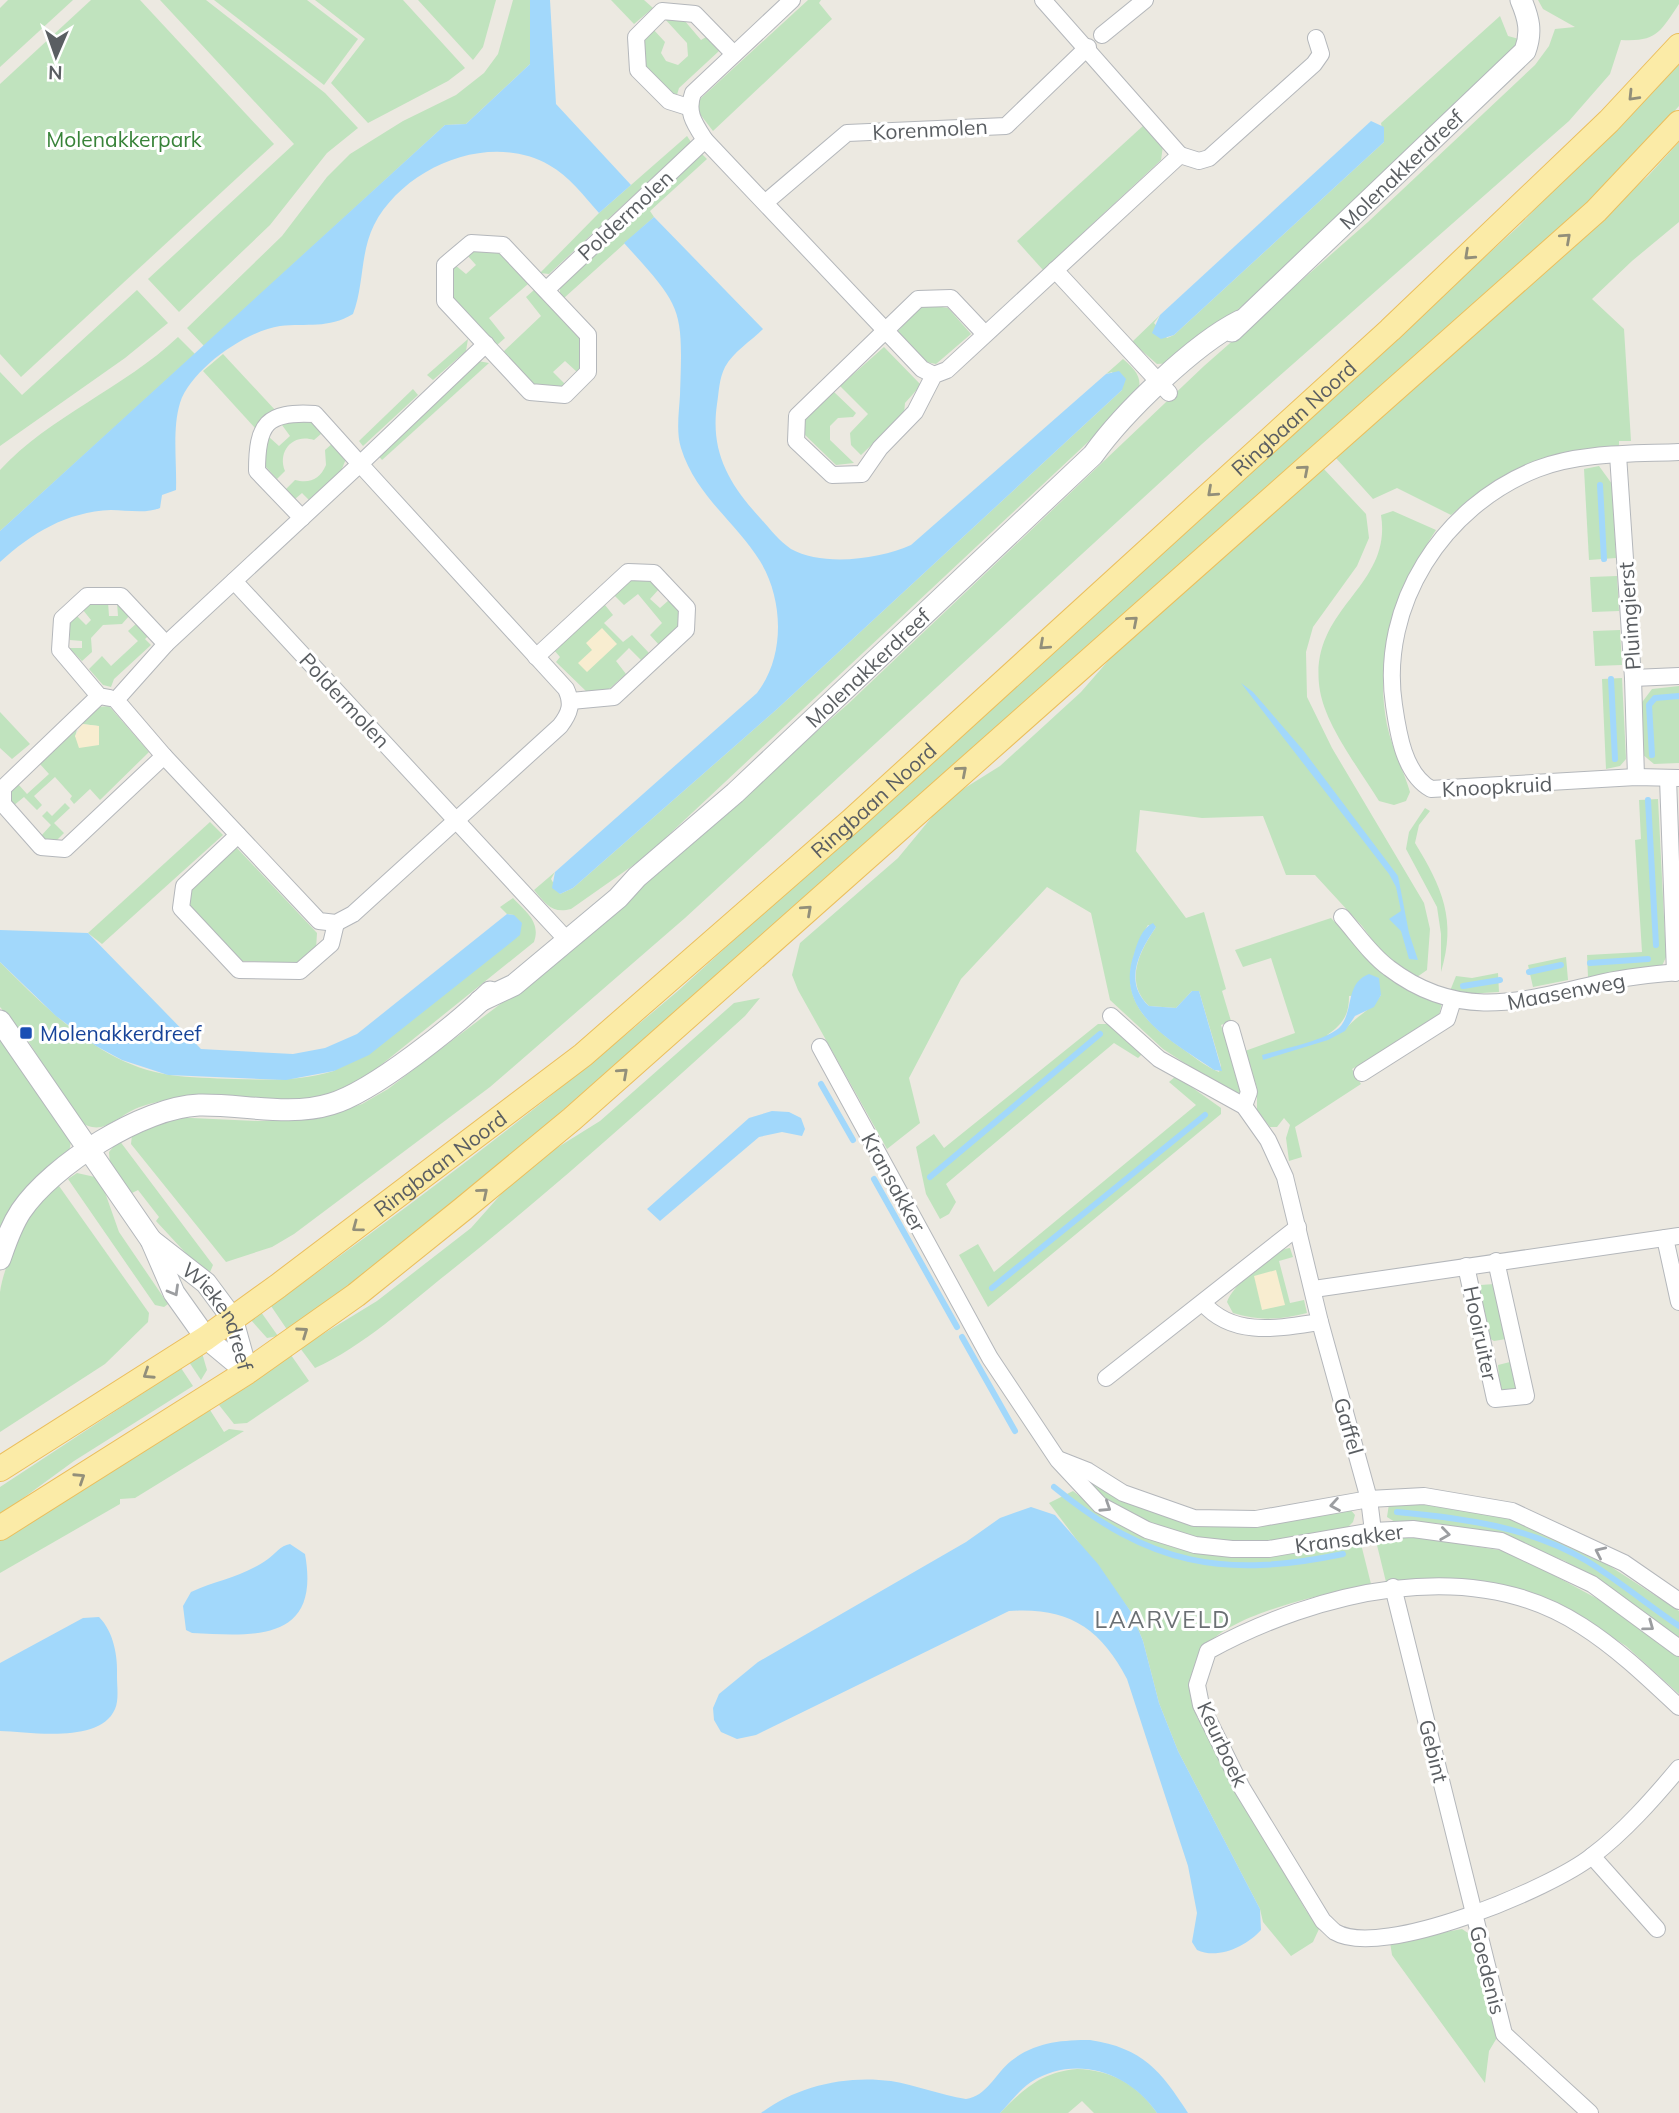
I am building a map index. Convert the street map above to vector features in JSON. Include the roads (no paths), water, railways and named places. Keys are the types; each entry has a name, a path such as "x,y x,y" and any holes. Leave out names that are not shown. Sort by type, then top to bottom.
{"main road":[{"name":"Ringbaan Noord","path":"0,1469 205,1338 583,1055 820,848 1390,330 1609,121 1679,46"},
{"name":"Ringbaan Noord","path":"0,1528 247,1371 356,1295 572,1119 1596,211 1679,123"}],"street":[{"path":"688,107 693,93 792,0"},
{"path":"1044,0 1180,155 1199,161 1209,159 1314,64 1321,54 1316,38"},
{"path":"1102,35 1145,0"},
{"name":"Molenakkerdreef","path":"0,1259 11,1229 23,1209 44,1186 117,1130 168,1110 196,1105 304,1110 344,1100 369,1087 480,1002 514,985 563,936 618,898 637,877 735,793 1093,455 1119,440 1165,388 1219,346 1240,321 1525,51 1530,37 1530,25 1521,0"},
{"path":"733,54 695,14 662,11 636,37 638,70 669,101 688,107 705,140 922,369 934,374 947,370 1180,155"},
{"name":"Korenmolen","path":"766,202 847,133 1006,126 1088,47"},
{"name":"Poldermolen","path":"546,290 705,140"},
{"path":"471,243 503,245 588,335 588,372 565,394 530,392 486,344 444,301 445,265 471,243"},
{"path":"1055,270 1165,388"},
{"path":"934,374 915,412 880,448 862,474 832,475 796,441 797,416 918,299 951,298 985,334"},
{"path":"164,756 65,849 41,847 3,804 3,788 108,698 486,344"},
{"path":"166,644 121,596 87,596 62,619 60,650 319,921 336,923 353,914 561,726 568,715 571,701 566,689 315,414 285,412 271,422 257,439 257,471 302,518"},
{"name":"Knoopkruid","path":"1673,778 1636,777 1431,789 1414,776 1409,763 1392,691 1391,662 1395,629 1426,559 1451,527 1504,485 1538,468 1618,455 1679,452"},
{"name":"Pluimgierst","path":"1618,455 1633,678 1636,777"},
{"path":"536,657 628,572 653,573 687,608 685,631 614,697 571,701"},
{"name":"Poldermolen","path":"234,581 563,936"},
{"path":"1633,678 1679,676"},
{"path":"1673,778 1677,973"},
{"path":"238,835 184,886 181,908 239,970 300,971 331,944 336,923"},
{"name":"Maasenweg","path":"1342,917 1386,966 1414,986 1452,1000 1499,1005 1606,982 1677,973"},
{"path":"1362,1073 1447,1019 1452,1000"},
{"name":"Gaffel","path":"1111,1016 1159,1059 1244,1106 1268,1140 1285,1177 1320,1322 1369,1499 1373,1531"},
{"name":"Wiekendreef","path":"0,1021 151,1240 174,1293 205,1338 247,1371"},
{"path":"1231,1029 1249,1093 1244,1106"},
{"name":"Kransakker","path":"820,1047 977,1335 1058,1460 1100,1505 1147,1530 1195,1545 1269,1549 1373,1531 1413,1529 1501,1541 1592,1584 1679,1648"},
{"path":"1106,1378 1298,1227"},
{"path":"1672,1237 1679,1302"},
{"name":"Hooiruiter","path":"1314,1289 1672,1237"},
{"name":"Wiekendreef","path":"151,1240 206,1283 232,1318 247,1371"},
{"name":"Hooiruiter","path":"1466,1266 1495,1399 1526,1396 1496,1261"},
{"path":"1203,1303 1224,1321 1257,1329 1320,1322"},
{"name":"Kransakker","path":"1058,1460 1088,1471 1123,1493 1194,1518 1256,1519 1369,1499 1424,1496 1512,1511 1624,1563 1679,1601"},
{"name":"Keurboek","path":"1679,1707 1638,1667 1580,1624 1527,1599 1476,1589 1393,1587 1340,1597 1243,1632 1208,1651 1197,1685 1201,1705 1242,1788 1323,1921 1337,1933 1359,1937 1391,1935 1475,1916 1548,1885 1592,1856 1679,1768"},
{"name":"Gebint","path":"1393,1587 1475,1916"},
{"path":"1592,1856 1657,1929"},
{"name":"Goedenis","path":"1475,1916 1504,2034 1590,2113"}],"water":[{"path":"530,0 550,0 556,104 631,185 599,213 563,175 549,165 525,155 501,152 475,154 450,160 427,172 406,186 388,204 374,225 366,247 353,314 326,324 266,329 221,354 195,377 186,390 178,413 175,435 176,490 162,495 160,508 142,511 111,510 79,515 37,533 0,562 0,531 445,125 466,124 530,64"},
{"path":"1371,121 1384,127 1384,142 1174,335 1161,339 1152,333 1160,315"},
{"path":"654,217 763,329 733,356 723,372 717,404 716,437 724,466 740,493 779,539 804,555 851,559 884,554 911,545 1106,374 1119,371 1126,379 1122,390 776,710 573,888 560,894 552,888 555,872 757,693 773,663 777,646 777,610 768,576 750,547 696,480 679,442 681,343 675,310 658,282 624,243"},
{"path":"1241,683 1253,692 1303,750 1398,876 1409,933 1418,960 1409,959 1401,931 1389,919 1401,911 1396,887 1389,874"},
{"path":"507,914 514,915 522,923 520,935 369,1055 334,1071 286,1080 168,1075 122,1060 96,1046 56,1016 0,962 0,930 88,933 201,1049 293,1054 325,1048 357,1034"},
{"path":"1153,923 1156,927 1136,967 1135,977 1141,997 1149,1006 1176,1008 1192,991 1199,991 1222,1071 1214,1070 1151,1024 1132,993 1130,975 1134,954 1143,932"},
{"path":"1369,974 1379,978 1381,995 1374,1007 1355,1016 1345,1031 1328,1040 1263,1060 1262,1055 1313,1041 1339,1028 1347,1014 1356,984"},
{"path":"772,1111 789,1112 801,1118 805,1129 802,1136 782,1132 759,1137 660,1221 647,1209 749,1118"},
{"path":"1031,1507 1055,1515 1098,1564 1131,1612 1143,1641 1159,1703 1178,1751 1260,1909 1261,1930 1232,1950 1205,1953 1197,1950 1192,1942 1197,1913 1188,1866 1127,1679 1117,1661 1093,1634 1065,1617 1030,1611 1009,1611 756,1735 737,1739 721,1732 714,1720 713,1708 719,1694 758,1662 966,1542 1000,1518"},
{"path":"290,1544 305,1554 307,1583 303,1604 293,1619 278,1628 259,1633 215,1634 192,1633 186,1630 183,1606 191,1592 249,1570"},
{"path":"99,1617 112,1637 117,1661 117,1702 107,1720 80,1732 46,1734 0,1731 0,1663 83,1618"},
{"path":"1090,2040 1124,2049 1149,2064 1169,2085 1188,2113 1157,2113 1132,2087 1116,2078 1083,2069 1065,2069 1031,2082 1000,2113 761,2113 806,2089 840,2081 891,2081 966,2099 980,2094 1005,2066 1030,2050 1059,2042"}],"waterway":[{"path":"1600,485 1604,559"},
{"path":"1611,679 1615,759"},
{"path":"1652,755 1649,705 1655,698 1679,696"},
{"path":"1648,800 1656,945"},
{"path":"1590,963 1648,959"},
{"path":"1529,972 1561,965"},
{"path":"1463,986 1500,980"},
{"path":"930,1177 1100,1034"},
{"path":"821,1084 853,1140"},
{"path":"992,1288 1205,1115"},
{"path":"874,1179 957,1327"},
{"path":"962,1337 1015,1431"},
{"path":"1054,1487 1122,1534 1156,1549 1189,1559 1261,1565 1343,1554"},
{"path":"1397,1512 1471,1521 1543,1540 1587,1561 1679,1626"}],"place":[{"name":"Molenakkerdreef","path":"26,1033"}],"district":[{"name":"LAARVELD","path":"1163,1619"}],"park label":[{"name":"Molenakkerpark","path":"124,139"}]}
